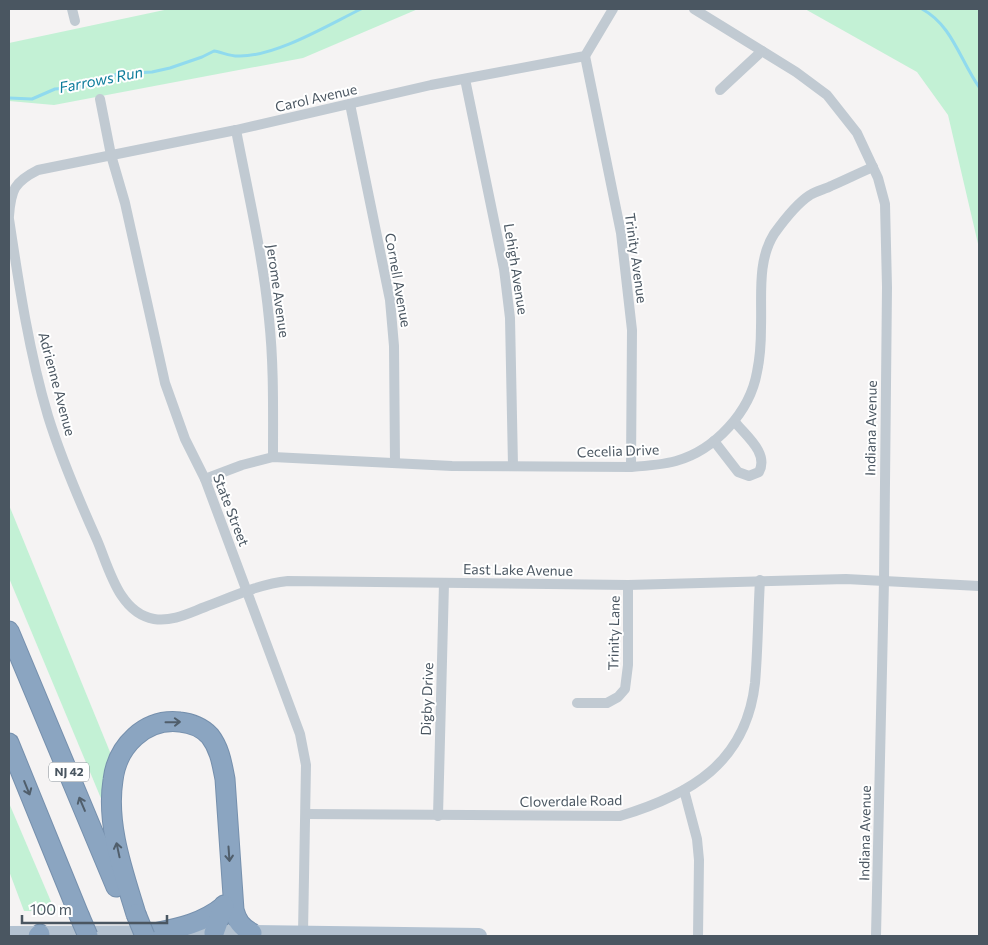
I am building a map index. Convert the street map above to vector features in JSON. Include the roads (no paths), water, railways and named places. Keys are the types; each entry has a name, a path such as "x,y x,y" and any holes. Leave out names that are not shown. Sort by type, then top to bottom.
{"highway":[{"name":"NJ 42","path":"9,631 112,874 131,914 136,936"},
{"path":"224,906 198,922 150,935 131,914 115,836 112,797 113,779 125,748 135,735 147,727 162,722 188,722 209,735 215,744 221,758 225,779 231,884 237,920 243,928 252,933"},
{"path":"9,743 88,936"},
{"path":"214,933 231,884"}],"main road":[{"path":"9,934 304,933 479,936"}],"street":[{"path":"72,9 75,21"},
{"path":"585,56 613,9"},
{"name":"Indiana Avenue","path":"694,9 796,72 827,95 857,133 874,167 885,204 887,287 884,581 876,936"},
{"path":"720,90 762,51"},
{"name":"Carol Avenue","path":"10,195 17,183 25,176 38,170 236,130 465,79 585,56"},
{"name":"Trinity Avenue","path":"585,56 620,233 632,330 631,467"},
{"name":"Lehigh Avenue","path":"465,79 504,269 509,308 513,466"},
{"name":"State Street","path":"100,100 111,155 125,203 165,383 185,440 205,479 300,734 306,765 307,814 304,933"},
{"name":"Cornell Avenue","path":"350,104 390,300 394,346 395,463"},
{"name":"Jerome Avenue","path":"236,130 260,255 269,317 272,355 273,457"},
{"name":"Cecelia Drive","path":"205,479 242,465 273,457 452,466 631,467 661,465 678,461 696,453 714,441 735,422 750,396 757,373 761,328 762,269 765,254 774,235 793,210 810,195 874,167"},
{"name":"Adrienne Avenue","path":"10,195 9,218 17,276 36,368 49,418 101,550"},
{"path":"714,441 738,472 750,476 759,472 763,461 759,450 735,422"},
{"name":"East Lake Avenue","path":"101,550 122,597 135,611 153,619 176,618 275,582 288,581 628,585 846,579 979,586"},
{"name":"Cloverdale Road","path":"307,814 620,816 647,808 684,790 710,774 731,750 742,731 750,709 755,684 760,580"},
{"name":"Digby Drive","path":"438,816 444,583"},
{"name":"Trinity Lane","path":"577,703 607,703 618,698 625,689 628,665 628,585"},
{"path":"684,790 697,840 699,860 698,936"}],"waterway":[{"name":"Farrows Run","path":"9,98 32,99 55,89 80,87 118,74 152,72 170,68 214,51 237,56 254,55 270,51 302,38 361,9"},
{"name":"Farrows Run","path":"922,9 941,24 955,44 979,87"}]}
